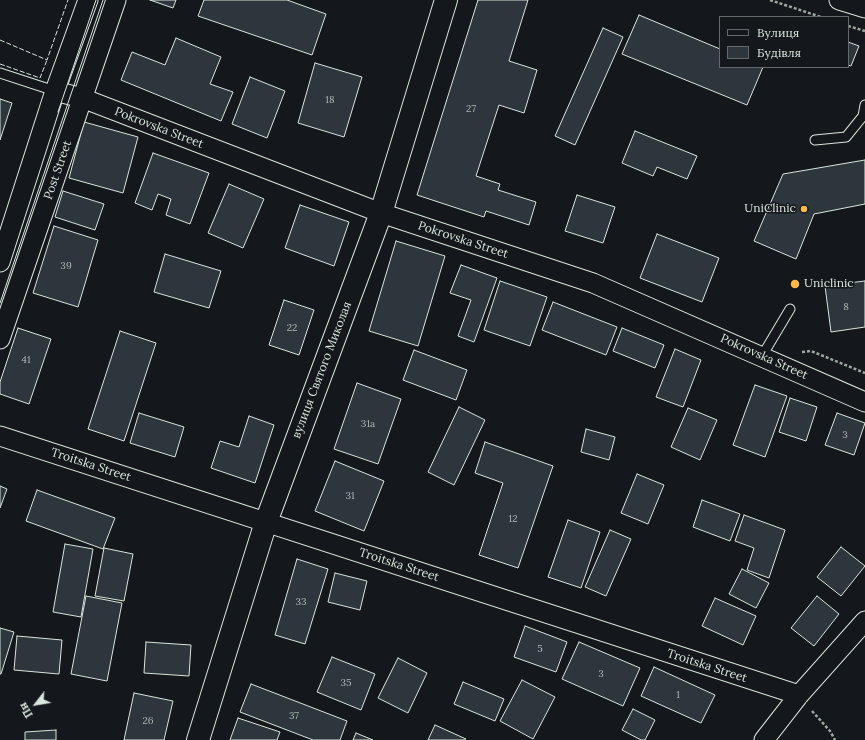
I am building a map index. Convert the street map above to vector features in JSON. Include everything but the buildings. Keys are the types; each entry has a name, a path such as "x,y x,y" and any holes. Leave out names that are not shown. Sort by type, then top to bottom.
{"street":[{"path":"0,262 55,91 88,0"},
{"name":"Post Street","path":"0,340 116,0"},
{"name":"вулиця Святого Миколая","path":"198,740 266,522 381,213 446,0"},
{"path":"839,0 865,8"},
{"name":"Pokrovska Street","path":"55,91 82,98 381,213 593,282 865,402"},
{"name":"Troitska Street","path":"0,436 799,695"},
{"path":"764,740 799,695 865,621"}],"lane":[{"path":"0,73 55,91"},
{"path":"815,140 846,137 863,116 865,105"},
{"path":"762,356 790,309"}],"path":[{"path":"770,0 818,16"},
{"path":"849,26 865,32"},
{"path":"799,695 835,740"}],"tram line":[{"path":"58,112 96,0"},
{"path":"0,303 103,0"}],"fence":[{"path":"0,40 47,60 68,0"},
{"path":"0,64 40,78 47,60"}],"place":[{"name":"UniСlinic","path":"804,209"},
{"name":"Uniclinic","path":"795,284"}]}
